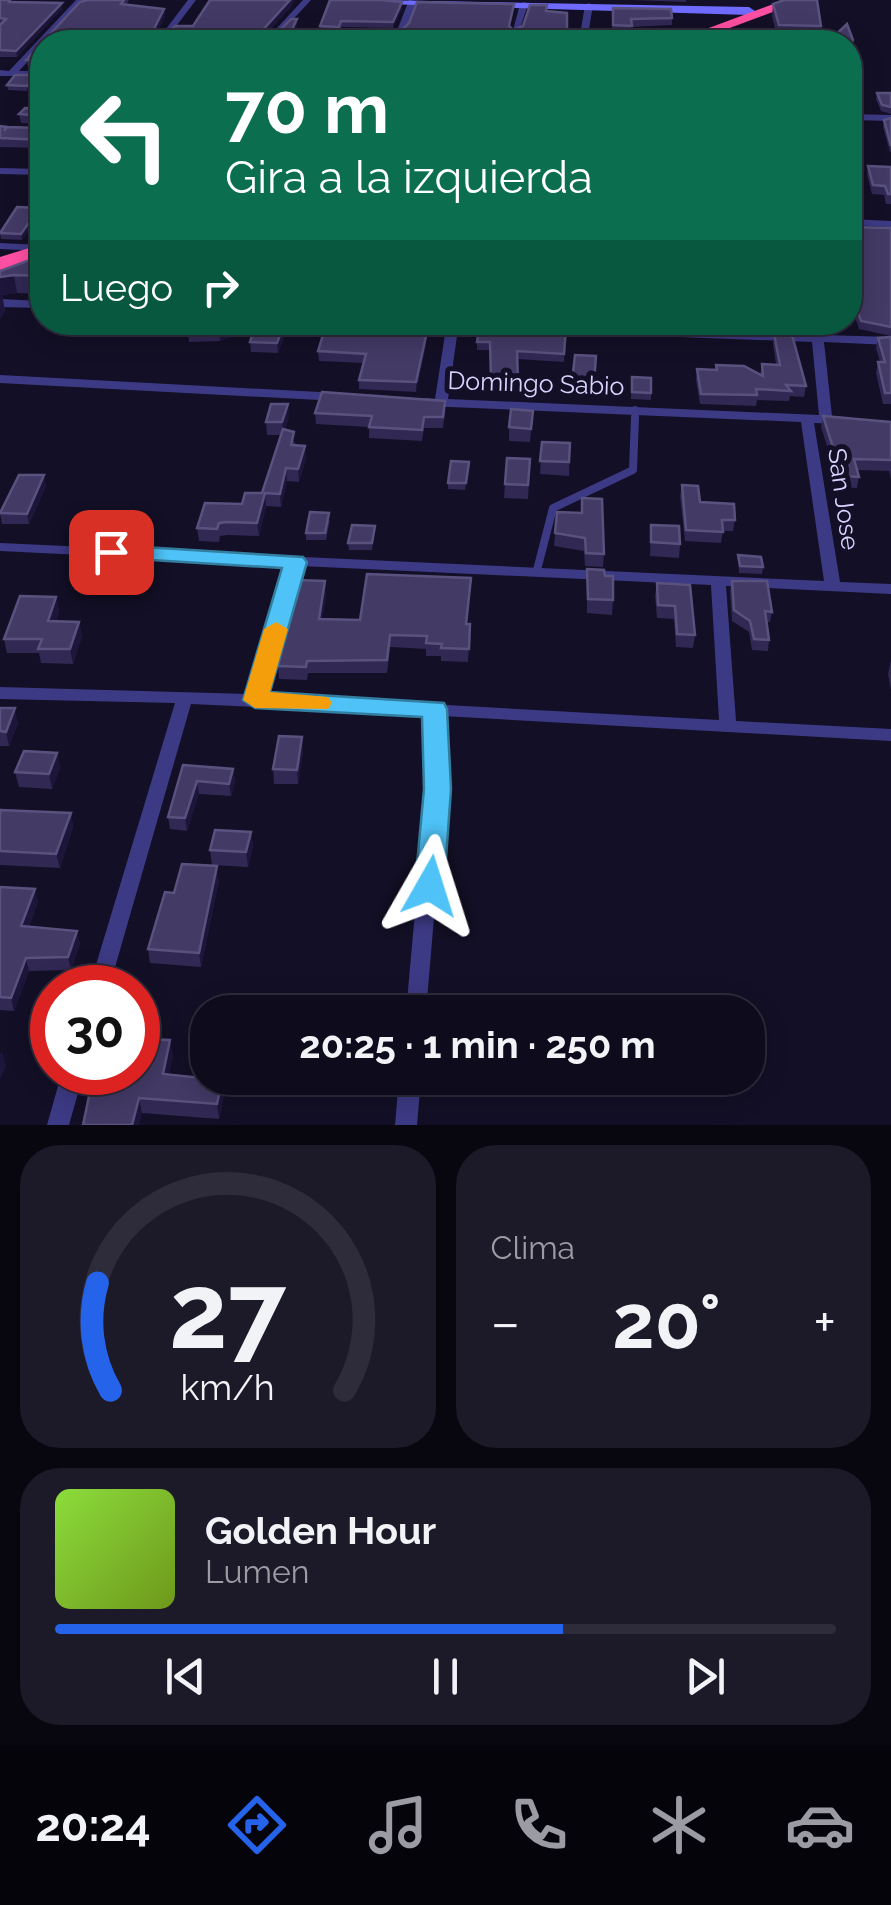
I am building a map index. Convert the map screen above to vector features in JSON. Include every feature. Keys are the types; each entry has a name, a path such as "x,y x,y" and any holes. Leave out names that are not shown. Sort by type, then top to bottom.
{"highway":[{"path":"710,30 777,0"},
{"path":"697,30 798,0"},
{"path":"0,264 30,253"},
{"path":"0,275 30,264"}],"main road":[{"path":"384,0 756,12"}],"street":[{"path":"52,30 80,0"},
{"path":"169,30 192,0"},
{"path":"279,30 307,0"},
{"path":"401,30 412,1"},
{"path":"516,30 524,4"},
{"path":"585,30 589,5"},
{"path":"12,73 30,54"},
{"path":"0,73 30,74"},
{"path":"862,117 891,118"},
{"path":"0,171 30,172"},
{"path":"862,223 891,224"},
{"path":"0,246 30,248"},
{"path":"0,303 30,304"},
{"path":"441,402 451,335"},
{"path":"752,335 891,341"},
{"name":"San Jose","path":"816,335 826,420"},
{"path":"0,378 346,397"},
{"name":"Domingo Sabio","path":"403,400 858,421"},
{"name":"San Jose","path":"807,418 834,587"},
{"path":"0,547 891,589"},
{"path":"255,700 295,562"},
{"path":"718,581 728,725"},
{"path":"0,693 255,700 891,735"},
{"path":"106,965 184,700"},
{"path":"418,995 435,834 434,709"},
{"path":"58,1125 66,1095"},
{"path":"406,1125 409,1095"}],"lane":[{"path":"537,570 553,508 634,470 635,409"}],"building":[{"path":"0,0 62,3 36,30 30,30 30,36 16,51 0,50 0,25 6,19 0,18"},
{"path":"88,0 124,0 121,4 164,9 154,30 54,30 80,2"},
{"path":"210,0 290,0 263,30 171,30 175,26 193,26"},
{"path":"330,0 402,2 393,22 341,21 339,27 320,26"},
{"path":"817,0 821,26 779,25 773,4"},
{"path":"417,2 514,4 509,26 513,30 402,30"},
{"path":"530,5 547,5 546,11 567,13 567,30 513,30 523,26"},
{"path":"613,8 671,9 672,18 631,19 632,26 613,25"},
{"path":"291,19 297,19 292,30 280,30"},
{"path":"15,75 30,75 27,86 7,85"},
{"path":"877,93 891,93 891,107 882,105"},
{"path":"891,118 891,146 884,120"},
{"path":"0,126 30,128 30,139 0,138"},
{"path":"868,166 891,167 891,194 885,186 873,185"},
{"path":"17,207 30,208 30,221 21,234 0,233"},
{"path":"862,227 891,228 891,327 862,321"},
{"path":"30,260 30,276 0,277 0,271"},
{"path":"252,335 280,335 277,343 250,342"},
{"path":"323,335 426,336 416,382 359,380 366,354 318,351"},
{"path":"478,335 565,335 564,354 517,351 518,381 491,380 490,342 477,342"},
{"path":"774,335 792,335 806,386 786,385 791,391 756,389 757,395 701,394 697,369 744,366 763,376 762,364 780,365"},
{"path":"891,337 891,393 885,393 878,362 885,362 878,338"},
{"path":"575,355 596,356 594,383 572,381"},
{"path":"632,377 651,378 651,393 632,392"},
{"path":"322,392 445,401 443,417 424,417 422,430 369,427 372,416 315,413"},
{"path":"271,404 288,404 282,422 266,422"},
{"path":"511,409 533,411 531,429 509,427"},
{"path":"823,416 891,422 891,460 854,459 859,477 842,476"},
{"path":"283,429 294,432 291,445 305,446 298,469 286,468 280,494 265,493 257,523 227,522 219,523 217,529 197,528 205,503 242,504 245,493 262,493"},
{"path":"542,442 570,443 569,462 540,461"},
{"path":"507,458 530,459 528,485 505,484"},
{"path":"451,461 469,462 466,483 448,483"},
{"path":"19,475 44,475 27,514 0,513"},
{"path":"682,485 698,486 700,502 734,504 735,520 722,520 723,532 686,530"},
{"path":"582,498 602,499 604,554 586,553 585,538 555,533 557,512 582,513"},
{"path":"310,512 329,513 325,533 306,533"},
{"path":"352,525 375,526 372,543 348,543"},
{"path":"651,525 679,526 680,544 651,542"},
{"path":"738,555 761,557 763,567 740,566"},
{"path":"587,569 604,570 605,576 613,576 613,600 588,599"},
{"path":"367,574 471,578 466,624 470,624 469,649 441,648 442,644 426,643 427,636 390,635 387,660 307,661 306,667 278,666 285,634 281,634 297,580 325,581 319,619 360,620"},
{"path":"732,581 767,581 772,612 765,611 769,640 754,639 750,621 734,610"},
{"path":"657,583 690,585 695,635 677,634 675,606 658,605"},
{"path":"20,596 56,597 48,621 79,622 70,649 38,649 42,639 4,639"},
{"path":"0,708 15,708 6,732 0,731"},
{"path":"279,736 302,737 297,770 273,769"},
{"path":"24,751 57,753 49,774 15,772"},
{"path":"183,765 233,769 229,784 197,781 185,818 168,817"},
{"path":"0,810 71,813 56,854 0,851"},
{"path":"215,830 251,832 246,852 210,850"},
{"path":"182,864 217,866 199,953 148,949 165,892 174,893"},
{"path":"0,887 35,889 21,926 77,931 68,957 26,958 11,998 0,997"},
{"path":"160,1040 170,1040 163,1074 190,1077 190,1095 219,1095 217,1104 139,1098 132,1125 83,1125 89,1095 160,1095"}],"slow traffic":[{"path":"276,629 255,700 319,703"}],"route":[{"path":"111,552 295,562 255,700 434,709 438,789 430,886"}]}
